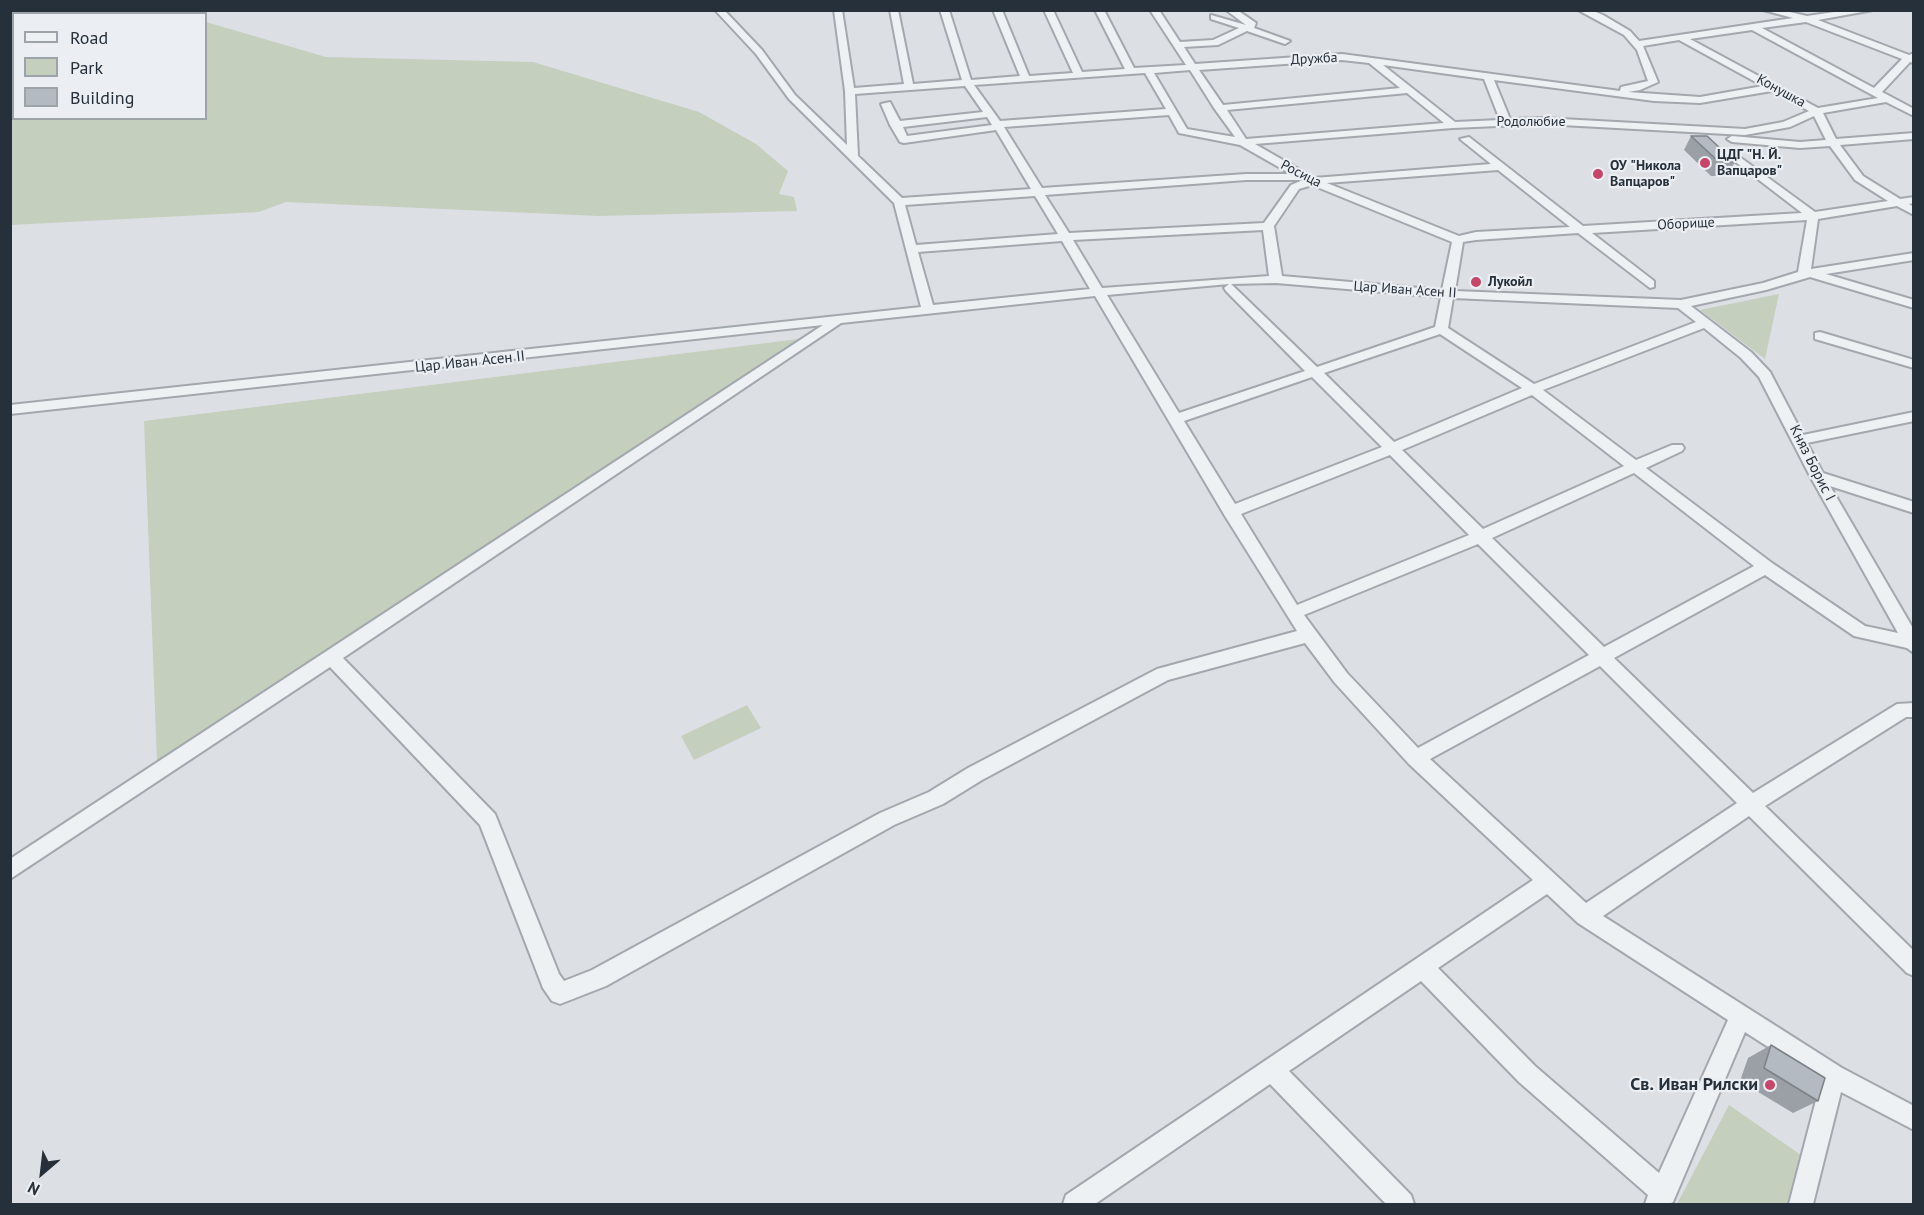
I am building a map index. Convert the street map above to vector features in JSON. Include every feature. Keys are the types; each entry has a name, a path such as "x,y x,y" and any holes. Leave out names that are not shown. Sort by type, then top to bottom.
{"street":[{"path":"719,10 759,52 792,97 899,202 928,310"},
{"path":"838,10 850,91 853,156"},
{"path":"894,10 909,87"},
{"path":"944,10 968,84 995,122 1066,237 1174,420 1293,613 1341,678 1416,758 1586,916 1834,1076 1914,1119"},
{"path":"997,10 1026,79"},
{"path":"1048,10 1079,75"},
{"path":"1100,10 1131,71"},
{"name":"Росица","path":"1154,10 1243,142 1308,179 1458,240"},
{"path":"1177,45 1215,43 1253,25 1230,10"},
{"path":"1582,10 1628,33 1641,49 1653,82 1637,88 1599,89"},
{"path":"1767,10 1807,19 1912,58 1876,92"},
{"path":"1807,19 1810,15 1836,10"},
{"path":"1636,44 1869,10"},
{"path":"1214,17 1285,41"},
{"path":"1753,27 1914,113"},
{"name":"Конушка","path":"1681,38 1817,111 1833,143 1859,178 1914,212"},
{"name":"Дружба","path":"850,91 1342,57 1654,98 1700,100 1775,87"},
{"path":"1372,61 1453,125"},
{"path":"1148,70 1170,112 1184,131 1243,142"},
{"path":"1488,77 1506,122"},
{"path":"1219,108 1410,90"},
{"name":"Родолюбие","path":"1243,142 1453,125 1543,121 1671,126 1745,132 1786,125 1817,111 1887,99"},
{"path":"886,104 904,140 995,122"},
{"path":"895,125 1170,112"},
{"path":"1671,126 1767,144 1833,143 1914,136"},
{"path":"1465,139 1650,284"},
{"path":"1737,158 1813,216 1806,273 1914,304"},
{"path":"899,202 1038,194 1246,177 1308,179 1500,167"},
{"path":"1276,279 1268,226 1295,187 1308,179"},
{"name":"Оборище","path":"1458,240 1476,236 1813,216 1914,200"},
{"path":"913,249 1066,237 1268,226"},
{"path":"1441,329 1458,240"},
{"name":"Цар Иван Асен II","path":"10,410 1097,292 1224,281 1276,279 1446,294 1681,304 1766,286 1806,273 1914,256"},
{"path":"1230,288 1394,448 1750,806 1914,966"},
{"name":"Княз Борис I","path":"1681,304 1746,355 1765,375 1817,476 1912,644"},
{"path":"10,870 853,310"},
{"name":"Цар Иван Асен II","path":"10,402 853,310 928,310"},
{"path":"1230,512 1394,448 1533,389 1704,324"},
{"path":"1174,420 1441,329"},
{"path":"1441,329 1533,389 1766,567 1860,632 1912,644"},
{"path":"1820,336 1914,364"},
{"path":"1800,440 1914,416"},
{"path":"1293,613 1481,536 1677,448"},
{"path":"1817,476 1914,508"},
{"path":"1416,758 1766,567"},
{"path":"332,657 488,820 551,981 560,993 598,979 887,819 936,798 975,774 1163,674 1309,635"},
{"path":"1586,916 1750,806 1903,709 1914,710"},
{"path":"1075,1204 1547,882"},
{"path":"1422,967 1527,1074 1660,1199 1741,1016"},
{"path":"1271,1069 1402,1204"},
{"path":"1801,1204 1834,1076"}],"green space":[{"path":"10,21 12,21 12,120 207,120 207,22 326,57 533,62 699,112 756,144 788,171 779,194 794,197 797,211 598,216 286,202 259,212 11,225"},
{"path":"1779,294 1765,359 1700,310"},
{"path":"814,337 157,762 144,421"},
{"path":"747,705 761,728 694,760 681,736"},
{"path":"1729,1105 1811,1162 1796,1204 1677,1204"}],"building":[{"path":"1691,136 1707,136 1735,162 1719,162"},
{"path":"1771,1045 1825,1078 1818,1101 1764,1068"}],"place":[{"name":"ЦДГ \"Н. Й. Вапцаров\"","path":"1705,163"},
{"name":"ОУ \"Никола Вапцаров\"","path":"1598,174"},
{"name":"Лукойл","path":"1476,282"},
{"name":"Св. Иван Рилски","path":"1770,1085"}]}
